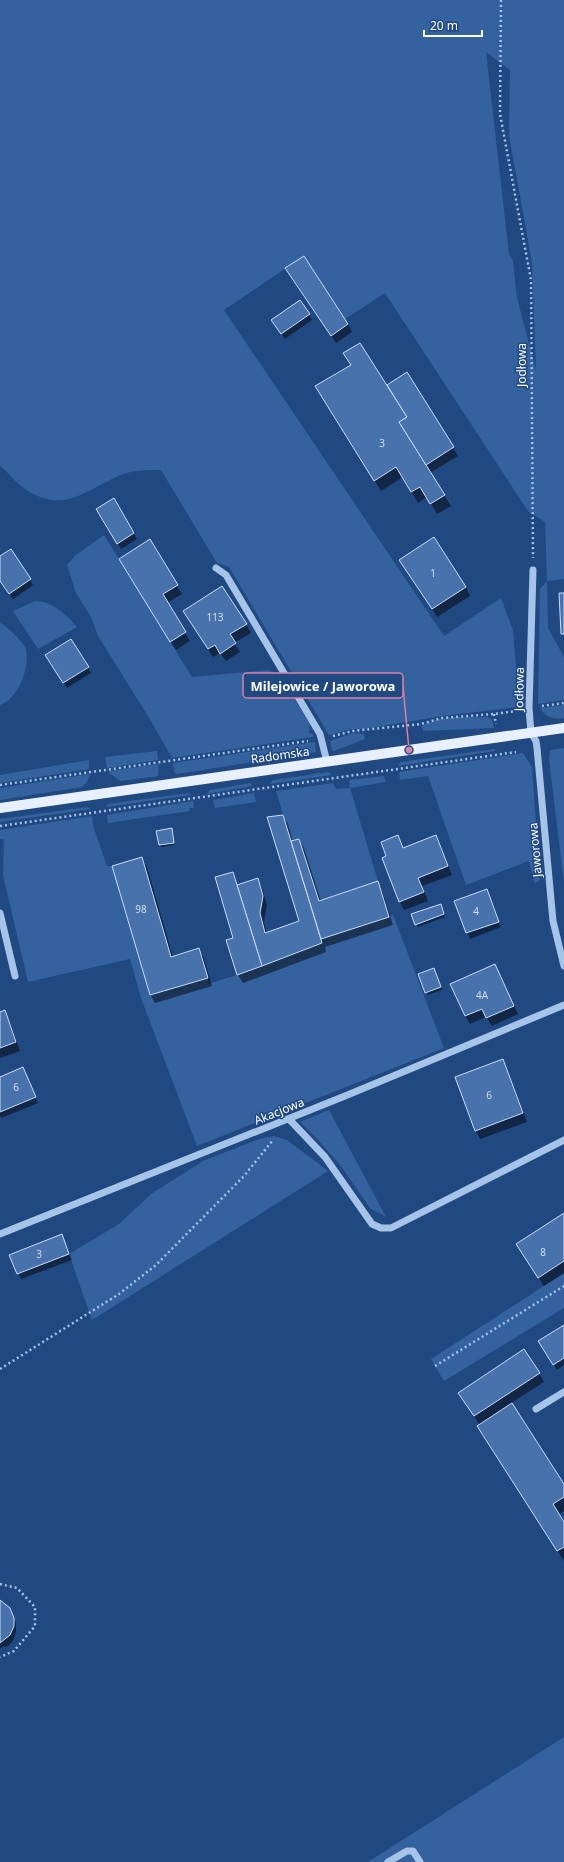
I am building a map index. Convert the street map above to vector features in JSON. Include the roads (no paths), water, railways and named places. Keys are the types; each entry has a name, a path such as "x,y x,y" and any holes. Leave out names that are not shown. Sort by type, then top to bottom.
{"main road":[{"name":"Radomska","path":"0,808 564,728"}],"street":[{"path":"216,568 226,575 322,739 327,762"},
{"name":"Jodłowa","path":"532,733 529,708 533,570"},
{"name":"Jaworowa","path":"532,733 536,741 537,748 553,921 564,966"},
{"path":"0,913 15,976"},
{"name":"Akacjowa","path":"0,1234 289,1119 564,1005"},
{"path":"289,1119 325,1157 372,1224 381,1228 391,1228 564,1140"},
{"path":"536,1409 564,1392"},
{"path":"388,1862 407,1851 413,1851 420,1862"}],"place":[{"name":"Milejowice / Jaworowa","path":"409,750"}]}
